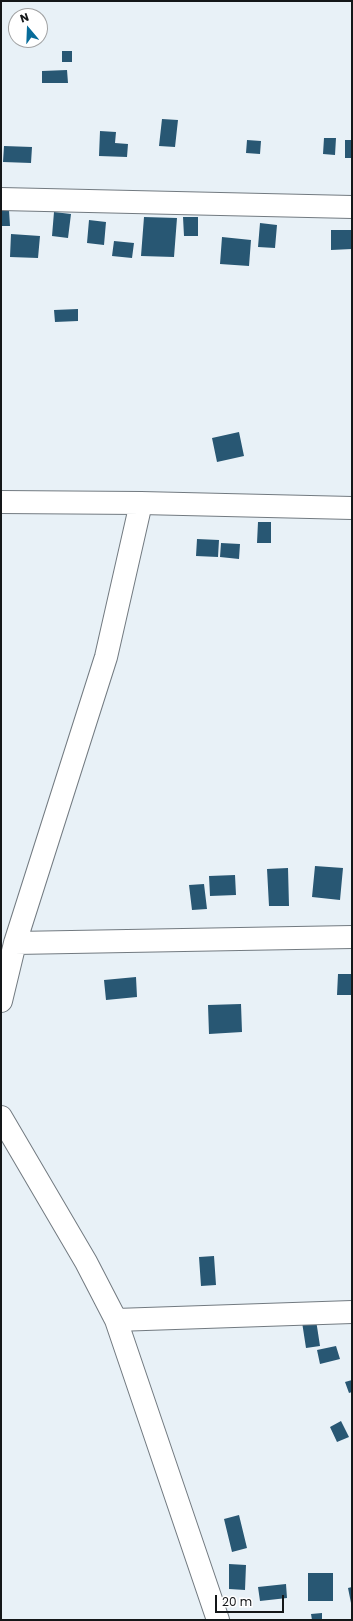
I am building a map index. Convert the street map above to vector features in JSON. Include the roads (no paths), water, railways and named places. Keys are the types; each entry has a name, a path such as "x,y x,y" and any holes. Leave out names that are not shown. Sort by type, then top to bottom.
{"street":[{"path":"1,199 352,207"},
{"path":"1,502 142,503 352,508"},
{"path":"1,1001 15,943 106,657 142,503"},
{"path":"15,943 352,937"},
{"path":"1,1117 86,1262 116,1320 218,1620"},
{"path":"116,1320 352,1312"}]}
